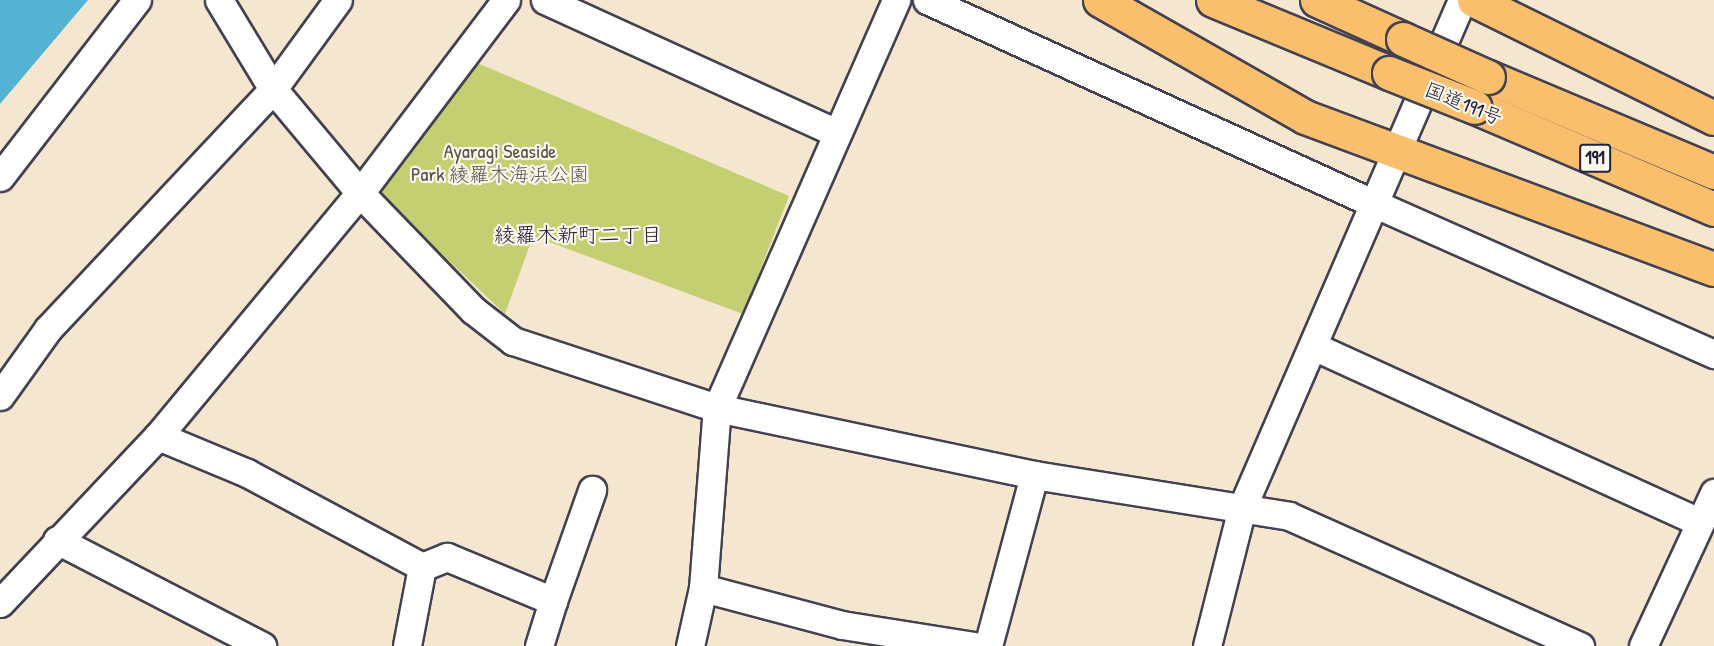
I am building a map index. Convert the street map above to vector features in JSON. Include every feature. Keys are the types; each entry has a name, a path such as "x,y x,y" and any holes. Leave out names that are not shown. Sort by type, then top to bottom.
{"highway":[{"path":"1100,0 1305,117 1714,269"},
{"name":"国道191号","path":"1214,0 1475,107 1714,209"},
{"name":"国道191号","path":"1317,0 1488,77 1714,172"},
{"path":"1474,0 1714,118"}],"street":[{"path":"0,177 137,0"},
{"path":"219,0 273,89 360,193 473,310 513,341 717,408 1034,475 1289,516 1580,646"},
{"path":"0,396 48,329 273,89 339,0"},
{"path":"0,603 57,540 158,436 360,193 506,0"},
{"path":"545,0 837,132"},
{"path":"690,646 703,588 717,408 896,0"},
{"path":"927,0 1373,203 1714,354"},
{"path":"1207,646 1242,507 1462,0"},
{"path":"1313,346 1700,522"},
{"path":"158,436 247,472 422,567"},
{"path":"988,646 1034,475"},
{"path":"539,646 592,490"},
{"path":"1643,646 1714,493"},
{"path":"57,540 261,646"},
{"path":"422,567 447,557 553,601"},
{"path":"407,646 422,567"},
{"path":"703,588 840,635 974,646"}],"green space":[{"name":"Ayaragi Seaside Park 綾羅木海浜公園","path":"475,62 789,196 743,314 533,236 505,314 373,189"}],"water":[{"path":"0,0 88,0 0,104"}],"district":[{"name":"綾羅木新町二丁目","path":"578,235"}]}
